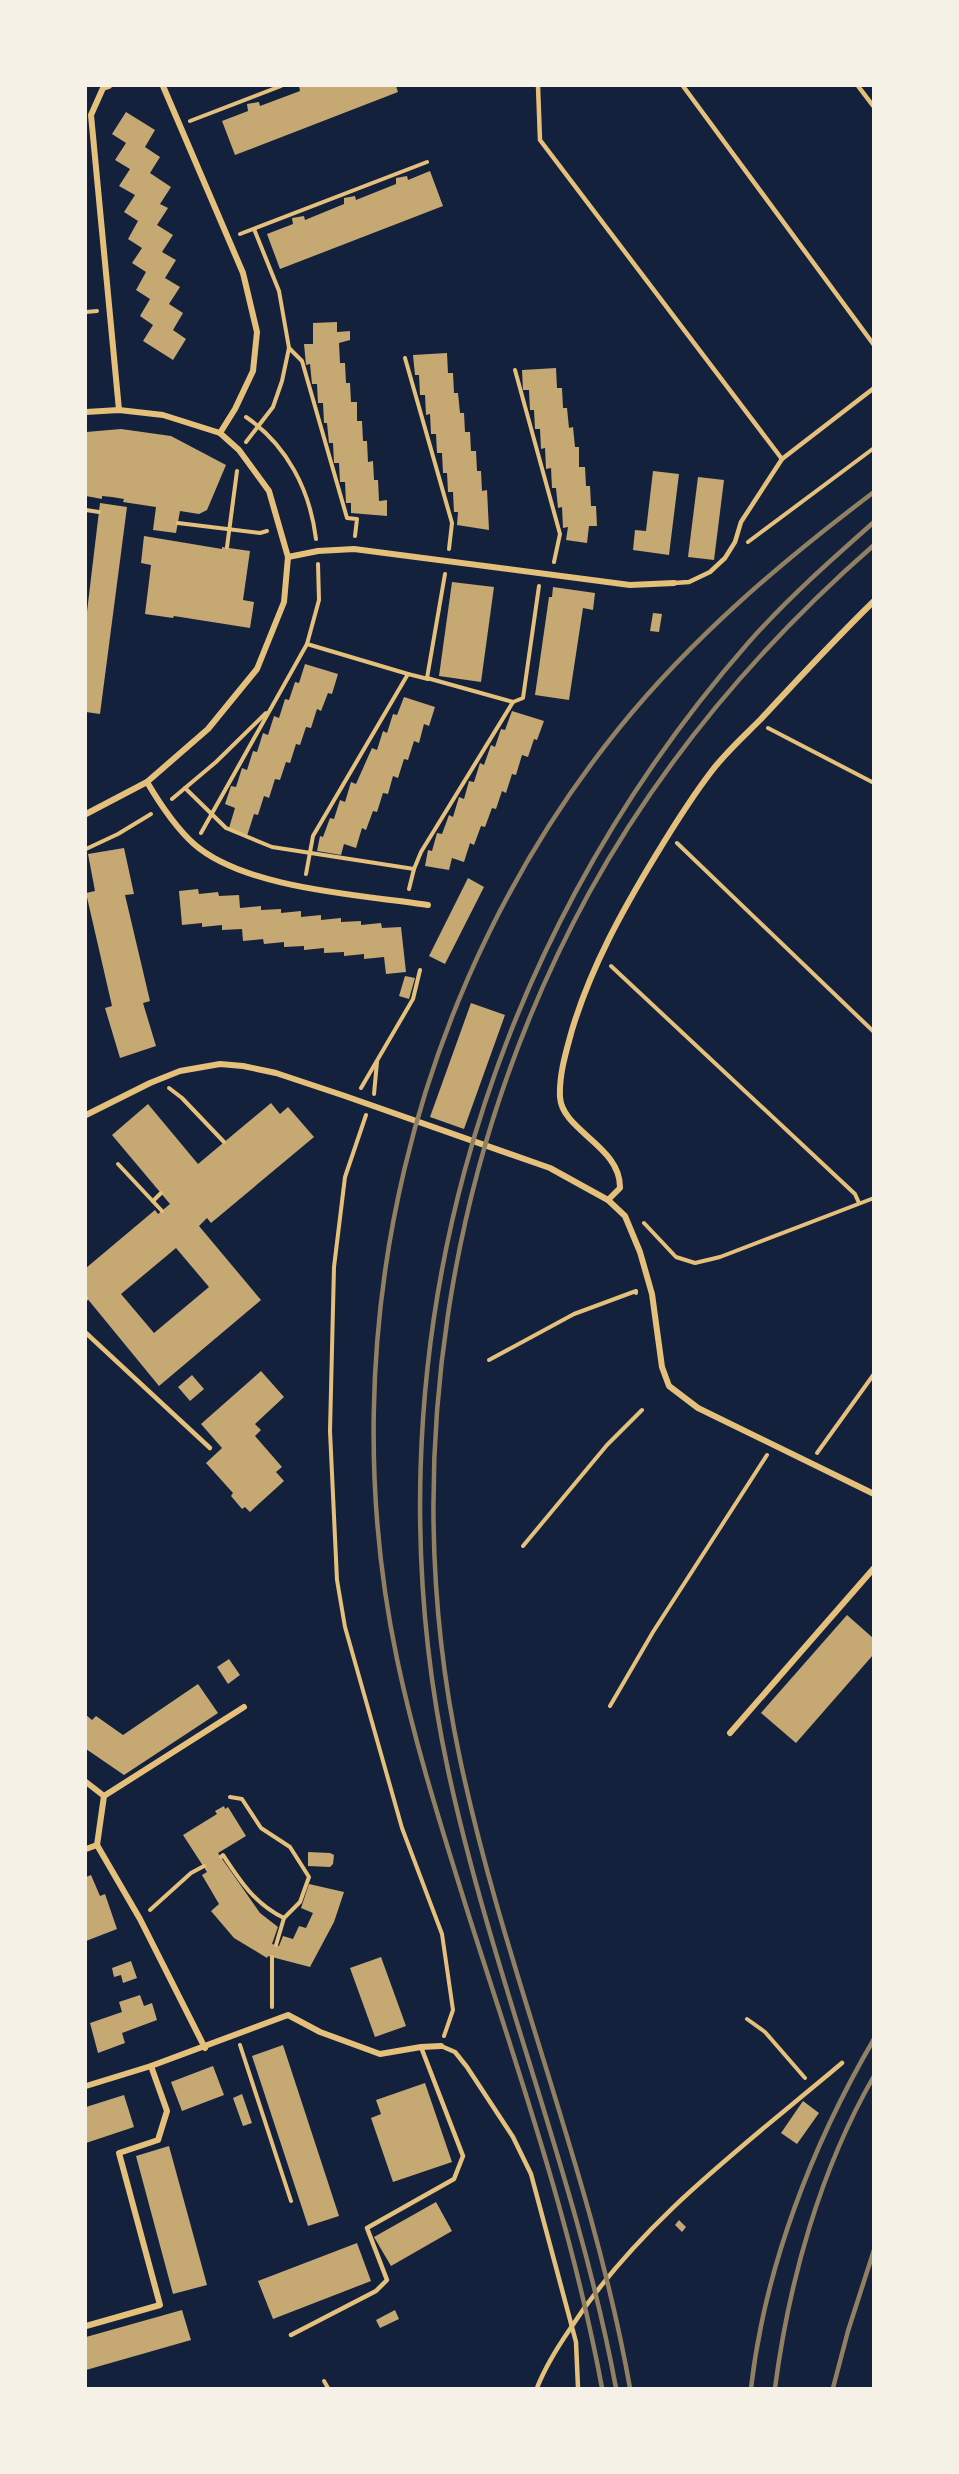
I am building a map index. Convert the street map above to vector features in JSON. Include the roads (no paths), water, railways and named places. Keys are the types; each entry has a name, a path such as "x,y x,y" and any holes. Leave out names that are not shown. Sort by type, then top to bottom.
{"street":[{"path":"109,86 103,88 91,115 119,410"},
{"path":"163,86 243,273 257,332 253,371 235,409 220,433"},
{"path":"86,412 119,410 163,415 220,433 239,450 268,491 288,557 284,602 257,669 207,729 147,782 86,814"},
{"path":"288,557 318,551 354,549 630,585 674,583"},
{"path":"608,1200 620,1188 620,1176 615,1165 567,1115 560,1099 561,1075 567,1048 580,1004 600,958 630,898 711,770 873,601"},
{"path":"147,782 162,807 194,844 226,866 277,882 428,905"},
{"path":"86,1116 157,1080 180,1071 220,1064 243,1066 276,1073 550,1168 608,1200 625,1216 640,1252 652,1294 662,1367 669,1386 698,1408 873,1494"},
{"path":"730,1733 873,1568"},
{"path":"205,2048 140,1919 97,1845 104,1796 244,1707"},
{"path":"86,1782 104,1796"},
{"path":"86,1849 97,1845"},
{"path":"86,2086 205,2048 288,2015 320,2032 381,2054 441,2046"},
{"path":"86,2326 160,2305 119,2153 158,2140 167,2111 152,2066"}],"lane":[{"path":"538,86 540,140 782,459"},
{"path":"683,86 873,345"},
{"path":"858,86 873,107"},
{"path":"674,583 688,582 710,572 725,558 735,542 741,522 782,459 873,388"},
{"path":"86,1333 210,1448"},
{"path":"441,2046 455,2052 467,2067 513,2137 531,2174 576,2342 578,2388"},
{"path":"291,2336 376,2291 387,2280 367,2228 453,2179 463,2156 421,2047"},
{"path":"537,2388 556,2349 582,2310 628,2255 680,2201 842,2063"}],"railway":[{"path":"602,2388 590,2328 560,2208 439,1818 412,1723 397,1659 378,1537 374,1413 383,1290 405,1168 440,1050 487,936 548,828 620,727 677,662 772,573 874,492"},
{"path":"616,2388 580,2232 488,1925 448,1770 425,1618 421,1467 434,1317 465,1171 512,1028 576,892 655,763 749,642 794,595 874,522"},
{"path":"630,2388 614,2308 594,2229 500,1917 460,1759 442,1649 434,1537 436,1425 448,1314 469,1205 500,1097 540,993 589,893 648,797 716,707 792,623 874,545"},
{"path":"751,2388 767,2297 795,2208 831,2121 874,2039"},
{"path":"775,2388 789,2307 810,2227 838,2149 874,2076"},
{"path":"833,2388 848,2331 874,2250"}]}
